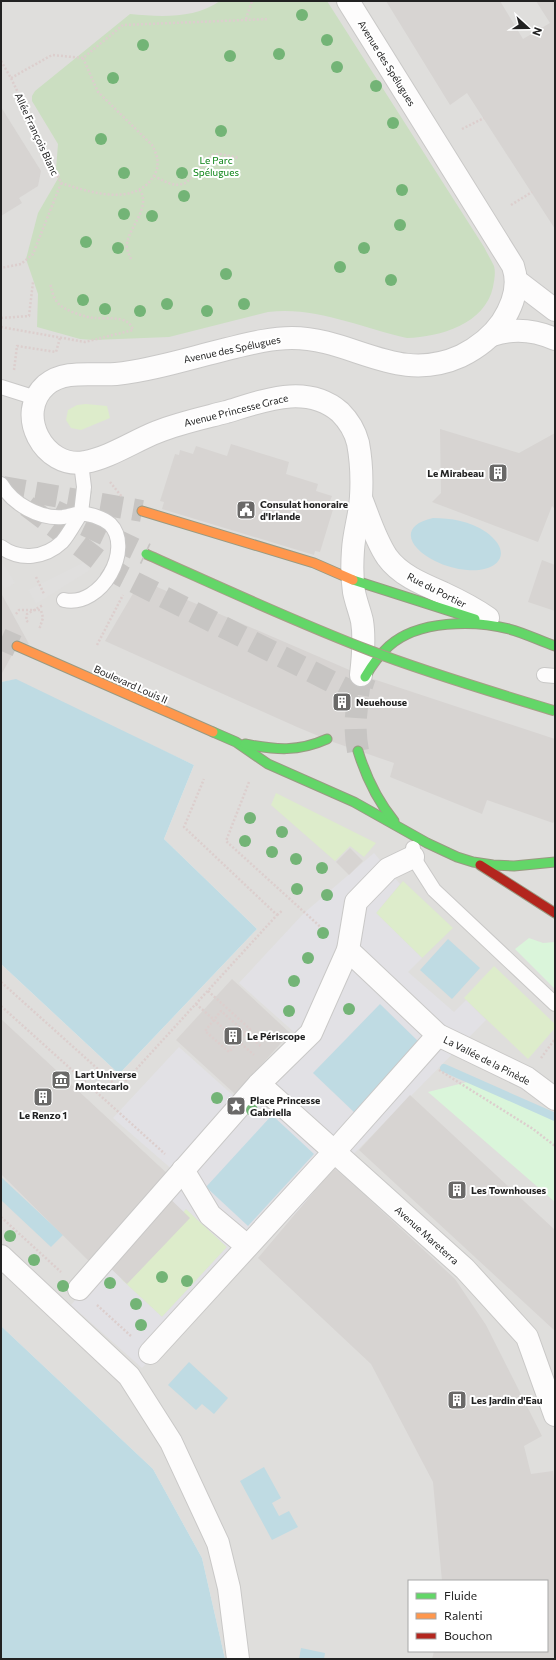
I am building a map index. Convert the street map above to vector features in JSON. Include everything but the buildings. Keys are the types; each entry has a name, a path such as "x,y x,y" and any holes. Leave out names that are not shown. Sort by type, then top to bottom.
{"main road":[{"path":"142,511 308,561 353,580 504,628 555,646"},
{"path":"146,554 347,641 494,693 555,711"},
{"path":"363,676 384,650 399,638 413,631 424,628 451,625 504,628"},
{"name":"Boulevard Louis II","path":"17,646 236,742 267,763 354,802 398,827 413,846 475,863"},
{"name":"Boulevard Louis II","path":"236,742 274,749 290,750 314,746 327,739"},
{"path":"358,751 362,766 378,801 398,827"},
{"path":"475,863 513,865 555,862"},
{"path":"475,863 555,912"}],"street":[{"name":"Avenue des Spélugues","path":"36,398 43,387 61,377 80,374 106,375 126,373 269,340 289,338 312,339 347,348 389,363 406,366 430,365 457,358 483,343 500,325 513,304 517,281 513,266 348,1"},
{"path":"517,281 555,310"},
{"path":"492,335 505,331 518,331 544,334 555,339"},
{"name":"Avenue Princesse Grace","path":"81,463 120,449 159,431 279,397 309,397 326,402 336,409 344,417 354,432 359,451 361,497 353,550 353,580 363,634 363,676"},
{"path":"36,398 33,411 34,429 42,443 47,450 59,459 81,463"},
{"name":"Rue du Portier","path":"361,497 376,538 388,558 399,570 426,586 481,613 504,628"},
{"path":"79,1289 266,1077 311,1033 348,950 356,902 413,846"},
{"name":"La Vallée de la Pinède","path":"348,950 438,1035 527,1078 555,1100"},
{"path":"150,1352 334,1152 438,1035"},
{"name":"Avenue Mareterra","path":"266,1077 334,1152 465,1269 527,1337 555,1415"},
{"path":"183,1170 210,1215 247,1246"},
{"path":"1,1256 129,1376 171,1442 218,1543 229,1588 238,1659"}],"lane":[{"path":"1,387 36,398"},
{"path":"1,547 5,550 27,557 47,553 62,542 81,513 84,487 81,463"},
{"path":"1,484 5,490 32,512 61,517 81,513 102,518 109,523 114,530 118,543 116,560 104,584 92,594 80,600 64,600"},
{"path":"413,846 434,890 555,1004"}],"path":[{"path":"245,20 252,1"},
{"path":"11,78 52,55 84,58 123,25 270,19"},
{"path":"61,183 88,192 109,195 130,194 140,189 154,176 157,168 156,152 142,134 98,92 84,58"},
{"name":"Allée François Blanc","path":"1,61 11,78 61,183 33,254 20,264 1,268"},
{"path":"462,129 484,118"},
{"path":"154,176 171,183 182,185 187,182 212,155 219,154 239,158"},
{"path":"131,259 127,243 144,202 140,189"},
{"path":"511,205 532,192"},
{"path":"1,318 29,316 33,282"},
{"path":"1,327 85,342 133,330 132,326 126,320 88,317 63,308 58,304 50,283"},
{"path":"15,358 17,346 56,352 60,338"},
{"path":"27,557 45,596"},
{"path":"97,645 126,590"},
{"path":"31,625 26,620 27,614 48,602"},
{"path":"16,614 19,610 42,610 43,618 40,627 35,626"},
{"path":"251,778 226,841 304,913 348,950"},
{"path":"204,779 184,827 277,915"},
{"path":"1,982 119,1088 283,910"},
{"path":"208,991 250,1029 229,1052 205,1031 221,1011 244,1031"},
{"path":"196,1004 266,1077"},
{"path":"1,1006 183,1170"},
{"path":"438,1035 439,1069 533,1129 555,1146"}],"shaded area":[{"path":"1,1 555,1 555,1659 225,1659 202,1558 153,1469 1,1326 1,964 119,1074 257,929 164,839 194,765 13,680 1,682"},
{"path":"1,560 15,583 5,589 1,583"},
{"path":"84,562 90,570 36,604 28,590"},
{"name":"Place Princesse Gabriella","path":"374,853 400,884 376,913 422,958 408,972 454,1012 466,1000 486,1020 142,1368 71,1305 182,1178 113,1118 179,1047 236,1098 295,1033 239,983 304,913","holes":["186,1209 227,1247 162,1317 121,1279"]}],"green space":[{"name":"Le Parc Spélugues","path":"220,1 327,1 484,247 494,266 494,282 488,300 481,310 471,319 447,331 433,335 407,338 321,315 286,311 268,312 169,337 93,340 80,339 37,327 38,294 26,259 38,213 60,175 56,169 58,144 32,101 32,96 35,91 130,14 165,16 188,14 210,7"},
{"path":"86,404 107,406 110,418 81,430 71,428 66,420 68,410 77,405"},
{"path":"276,793 376,843 364,857 350,846 335,861 271,805"},
{"path":"403,881 453,928 422,958 376,913"},
{"path":"529,938 543,943 555,942 555,989 515,949"},
{"path":"494,966 555,1024 555,1028 528,1059 464,998"},
{"path":"471,1081 555,1119 555,1202 428,1092"},
{"path":"186,1209 227,1247 162,1317 121,1279"}],"water":[{"path":"433,518 460,521 480,528 495,540 500,547 501,554 499,560 494,565 487,568 467,570 447,566 426,556 414,544 411,538 411,532 415,526"},
{"path":"16,679 194,765 164,839 257,929 119,1074 1,964 1,682"},
{"path":"448,939 480,968 452,999 420,970"},
{"path":"380,1004 422,1045 356,1114 313,1073"},
{"path":"272,1115 314,1154 248,1226 206,1187"},
{"path":"1,1177 63,1235 51,1247 1,1200"},
{"path":"1,1326 153,1469 202,1558 225,1659 1,1659"},
{"path":"189,1362 228,1398 214,1414 202,1404 196,1410 168,1385"},
{"path":"264,1467 281,1498 272,1503 279,1516 289,1511 298,1527 272,1540 240,1481"},
{"path":"301,1648 325,1653 324,1659 299,1659"}],"waterway":[{"path":"444,1068 555,1117"}],"tunnel":[{"path":"3,487 142,511"},
{"path":"27,506 122,576 358,695"},
{"path":"55,511 146,554"},
{"path":"1,639 17,646"},
{"path":"358,695 361,675"},
{"path":"358,751 356,741 356,713 359,695 365,677"}],"traffic: fast":[{"path":"146,554 286,616 371,651 439,675 555,711"},
{"path":"353,580 475,619"},
{"path":"365,677 382,653 401,637 415,631 447,624 480,624 495,626 515,631 555,646"},
{"path":"213,732 236,742 268,764 354,802 427,843 457,857 473,862 493,865 514,866 555,862"},
{"path":"245,744 267,748 287,749 306,746 327,739"},
{"path":"358,751 373,788 382,805 394,821"}],"traffic: slow":[{"path":"142,511 314,563 353,580"},
{"path":"17,646 213,732"}],"traffic: jam":[{"path":"480,865 555,913"}],"place":[{"name":"Le Mirabeau","path":"498,473"},
{"name":"Consulat honoraire d'Irlande","path":"246,510"},
{"name":"Neuehouse","path":"342,702"},
{"name":"Le Périscope","path":"233,1036"},
{"name":"Lart Universe Montecarlo","path":"61,1080"},
{"name":"Le Renzo 1","path":"43,1097"},
{"name":"Place Princesse Gabriella","path":"236,1106"},
{"name":"Les Townhouses","path":"457,1190"},
{"name":"Les Jardin d'Eau","path":"457,1400"}]}
